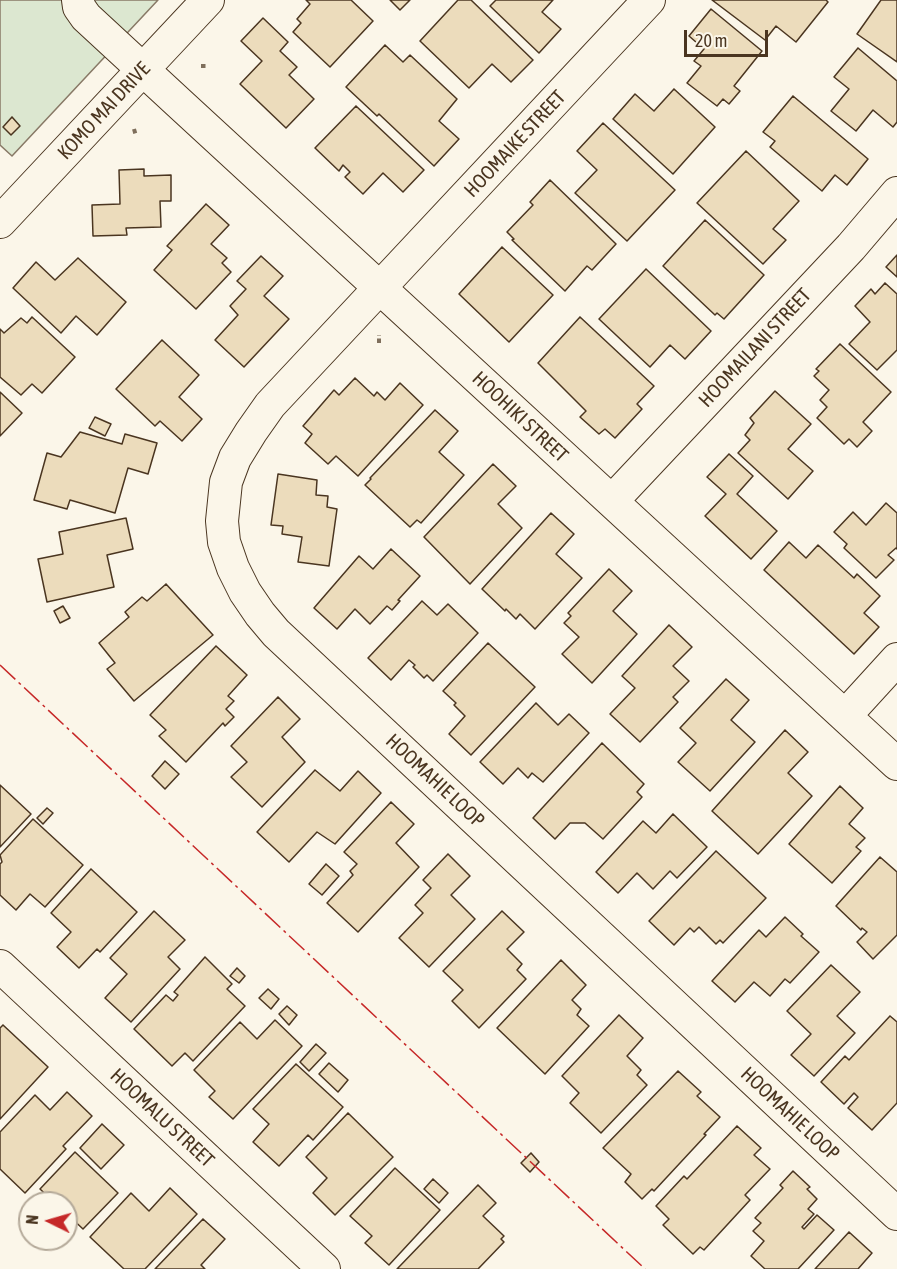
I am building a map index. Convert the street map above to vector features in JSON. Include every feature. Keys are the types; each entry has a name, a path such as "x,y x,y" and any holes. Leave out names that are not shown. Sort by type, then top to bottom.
{"street":[{"name":"HOOHIKI STREET","path":"78,0 79,7 86,17 897,764"},
{"name":"KOMO MAI DRIVE","path":"0,222 208,0"},
{"name":"HOOMAIKE STREET","path":"380,288 649,0"},
{"name":"HOOMAILANI STREET","path":"612,501 851,247 897,193"},
{"name":"HOOMAHIE LOOP","path":"380,288 270,405 250,432 236,458 226,482 222,521 224,542 245,592 276,633 897,1214"},
{"path":"845,716 897,659"},
{"name":"HOOMALU STREET","path":"0,966 324,1269"}],"path":[{"path":"201,66 208,66"},
{"path":"134,129 136,136"},
{"path":"379,335 379,343"}],"green space":[{"path":"0,0 158,0 12,156 0,145"}],"building":[{"path":"306,0 351,0 373,21 330,67 293,32 301,23 297,19 310,4"},
{"path":"390,0 410,0 400,10"},
{"path":"458,0 471,0 533,60 511,82 492,64 469,88 420,41"},
{"path":"496,0 553,0 542,12 561,29 539,53 490,6"},
{"path":"712,0 826,0 828,2 796,42 776,26 765,40"},
{"path":"881,0 897,0 897,62 857,34"},
{"path":"711,9 762,51 734,86 740,91 729,104 723,99 717,106 687,83 701,66 694,61 704,49 689,36"},
{"path":"263,18 288,42 280,51 297,67 289,75 314,99 286,128 240,84 262,61 241,41"},
{"path":"385,45 403,62 410,55 457,99 439,121 459,139 434,166 379,114 377,116 346,87"},
{"path":"858,48 897,81 897,122 893,127 873,110 856,131 831,111 849,89 834,77"},
{"path":"674,89 715,127 673,174 613,119 635,94 654,111"},
{"path":"793,96 868,159 847,185 835,175 822,191 770,147 775,141 763,132"},
{"path":"356,106 424,170 403,192 383,173 363,194 345,177 350,172 343,165 339,171 315,148"},
{"path":"12,117 20,126 11,135 3,127"},
{"path":"603,123 675,190 627,241 575,193 597,170 577,151"},
{"path":"746,151 799,201 773,229 786,240 763,264 697,203"},
{"path":"144,169 144,176 171,175 171,201 160,201 161,227 126,228 127,235 93,236 92,205 120,204 119,170"},
{"path":"550,180 616,244 592,270 587,266 565,291 512,240 514,239 507,232 533,205 530,202"},
{"path":"206,204 229,225 211,244 227,258 222,263 231,272 196,309 154,270 172,250 167,246"},
{"path":"705,220 764,275 724,319 717,313 715,315 663,266"},
{"path":"502,247 553,295 509,342 459,294"},
{"path":"897,255 897,277 886,267"},
{"path":"261,256 283,276 264,296 289,319 244,367 215,340 238,315 230,306 246,289 237,281"},
{"path":"78,258 126,302 97,335 76,316 61,333 13,288 36,262 55,280"},
{"path":"646,269 711,331 685,359 670,345 650,367 599,319"},
{"path":"885,283 897,294 897,350 877,370 849,344 870,322 855,306 871,289 875,294"},
{"path":"32,317 75,357 42,393 32,384 21,395 0,377 0,329 4,333 21,318 27,323"},
{"path":"580,317 654,386 637,404 642,409 615,438 605,429 599,434 580,417 586,411 538,363"},
{"path":"162,340 199,375 179,397 202,419 182,441 160,421 155,426 116,389"},
{"path":"840,344 891,392 863,422 872,431 857,447 849,439 844,444 817,418 827,407 820,400 829,390 814,376 819,371 816,369"},
{"path":"355,378 374,396 377,392 385,400 400,383 423,405 358,476 336,456 328,464 305,443 312,434 303,426 334,390 339,395"},
{"path":"775,391 811,424 788,449 813,471 788,499 738,453 750,440 745,435 754,423 750,418"},
{"path":"0,392 22,413 0,436"},
{"path":"435,410 458,431 439,452 464,475 421,523 417,520 410,527 365,485"},
{"path":"95,417 111,424 105,436 89,428"},
{"path":"80,432 122,444 125,434 157,443 148,474 128,468 115,513 70,500 67,509 34,500 47,453 61,457"},
{"path":"729,454 753,476 737,494 777,531 751,559 705,516 726,494 707,477"},
{"path":"493,464 516,486 498,504 522,528 470,584 424,537"},
{"path":"278,474 317,480 316,495 328,496 327,507 337,509 329,566 298,562 302,537 282,534 283,526 271,525"},
{"path":"886,503 897,513 897,549 888,555 894,560 876,578 844,548 847,544 834,532 853,512 866,525"},
{"path":"551,513 574,534 556,554 582,578 535,629 520,614 516,619 506,609 505,611 482,589"},
{"path":"126,518 133,549 107,555 114,587 47,602 38,559 63,554 59,532"},
{"path":"789,542 806,558 818,545 854,578 857,574 880,596 864,613 879,627 854,654 764,570"},
{"path":"391,549 420,576 392,610 387,606 370,624 355,609 337,629 314,608 359,556 373,569"},
{"path":"609,569 632,591 613,611 637,634 592,683 562,654 579,637 564,623 571,616 568,613"},
{"path":"166,584 213,635 134,701 107,669 115,663 99,643 129,617 125,612 142,597 147,601"},
{"path":"422,601 437,615 448,604 478,633 433,681 427,675 424,678 409,660 391,680 368,658"},
{"path":"63,606 70,618 60,623 54,611"},
{"path":"669,625 692,647 673,666 689,681 673,697 678,702 640,742 610,714 635,688 622,676"},
{"path":"488,643 535,687 471,755 449,734 465,716 454,705 456,703 443,691"},
{"path":"216,646 247,675 228,696 234,701 226,709 234,717 225,726 223,723 186,762 159,736 166,730 150,715"},
{"path":"726,679 749,700 731,720 755,742 710,791 678,762 696,743 680,728"},
{"path":"278,697 300,719 282,737 305,762 262,807 231,777 247,762 231,746"},
{"path":"536,703 558,725 569,714 589,733 543,782 532,773 528,778 518,768 503,784 480,762"},
{"path":"785,730 808,752 788,773 812,796 758,854 712,811"},
{"path":"602,743 644,784 637,792 642,797 603,839 585,823 570,823 555,839 533,818"},
{"path":"165,761 179,774 165,789 152,776"},
{"path":"315,770 340,791 358,771 381,793 335,844 317,832 289,862 257,832"},
{"path":"0,785 31,814 0,847"},
{"path":"840,786 863,808 849,824 865,838 856,847 861,851 832,883 789,844"},
{"path":"391,802 414,824 396,843 419,867 358,932 327,903 353,875 350,871 357,864 344,852"},
{"path":"47,808 53,813 43,824 37,818"},
{"path":"673,814 707,847 677,878 670,871 653,889 637,873 618,893 596,872 643,821 656,833"},
{"path":"33,819 83,865 45,907 30,894 16,910 0,895 0,864 2,862 0,855"},
{"path":"716,851 766,898 723,943 720,940 716,944 699,927 694,932 690,928 674,945 649,921"},
{"path":"448,854 470,876 451,895 475,919 429,967 399,938 423,913 415,905 431,888 423,880"},
{"path":"880,857 897,872 897,935 873,959 857,942 867,932 862,928 861,930 836,906"},
{"path":"326,864 339,876 322,895 309,884"},
{"path":"91,869 137,912 100,952 97,949 79,968 57,947 71,932 51,913"},
{"path":"154,911 185,940 168,957 180,969 131,1022 105,998 127,974 110,958"},
{"path":"502,911 524,932 507,949 522,964 517,970 526,979 479,1028 452,1001 463,990 443,971"},
{"path":"785,917 819,952 790,983 785,979 770,996 754,982 735,1002 712,981 759,930 766,937"},
{"path":"205,957 232,984 227,989 245,1006 193,1061 185,1053 172,1066 134,1029 166,995 173,1001 178,995 174,992"},
{"path":"561,960 586,985 572,1000 581,1009 577,1015 589,1026 545,1074 497,1028"},
{"path":"831,965 860,992 837,1016 855,1033 814,1076 791,1055 811,1034 787,1011"},
{"path":"237,968 245,976 239,983 230,976"},
{"path":"268,989 279,999 271,1009 259,998"},
{"path":"287,1006 297,1015 289,1025 279,1014"},
{"path":"619,1015 643,1038 627,1056 641,1070 637,1075 647,1085 601,1133 570,1103 579,1093 562,1076"},
{"path":"890,1016 897,1022 897,1103 872,1130 848,1108 858,1097 854,1093 844,1104 821,1082 845,1056 849,1060"},
{"path":"275,1020 302,1046 233,1119 209,1097 215,1091 194,1070 240,1022 257,1039"},
{"path":"3,1025 48,1067 0,1119 0,1028"},
{"path":"316,1044 326,1053 309,1071 300,1062"},
{"path":"329,1063 348,1080 338,1092 319,1074"},
{"path":"296,1064 343,1107 313,1140 308,1135 279,1166 253,1142 269,1124 253,1109"},
{"path":"678,1071 701,1092 697,1096 720,1117 654,1191 652,1189 642,1199 625,1182 631,1174 603,1148"},
{"path":"67,1092 92,1116 63,1146 66,1149 27,1191 23,1191 0,1169 0,1132 35,1095 50,1110"},
{"path":"348,1113 393,1157 335,1215 313,1193 327,1178 306,1157"},
{"path":"102,1124 124,1145 101,1169 80,1148"},
{"path":"737,1126 761,1148 754,1155 770,1169 745,1195 750,1200 704,1250 700,1247 693,1254 663,1225 669,1219 656,1206 684,1176 687,1179"},
{"path":"75,1152 118,1193 83,1229 78,1224 78,1191 42,1191 40,1189"},
{"path":"531,1153 539,1162 530,1172 521,1163"},
{"path":"395,1168 440,1210 389,1265 365,1243 372,1236 350,1216"},
{"path":"793,1171 810,1187 807,1189 817,1199 808,1209 814,1214 802,1227 804,1229 817,1215 834,1230 798,1269 765,1269 751,1256 764,1241 753,1231 761,1223 755,1218 783,1188 780,1185"},
{"path":"433,1179 448,1193 439,1203 424,1189"},
{"path":"478,1185 496,1203 483,1216 504,1236 501,1239 504,1242 478,1269 397,1269"},
{"path":"170,1188 197,1214 145,1269 124,1269 90,1237 131,1193 149,1211"},
{"path":"203,1219 225,1239 201,1265 205,1269 155,1269"},
{"path":"849,1232 872,1253 858,1269 815,1269"}],"power":[{"path":"0,665 645,1269"}]}
